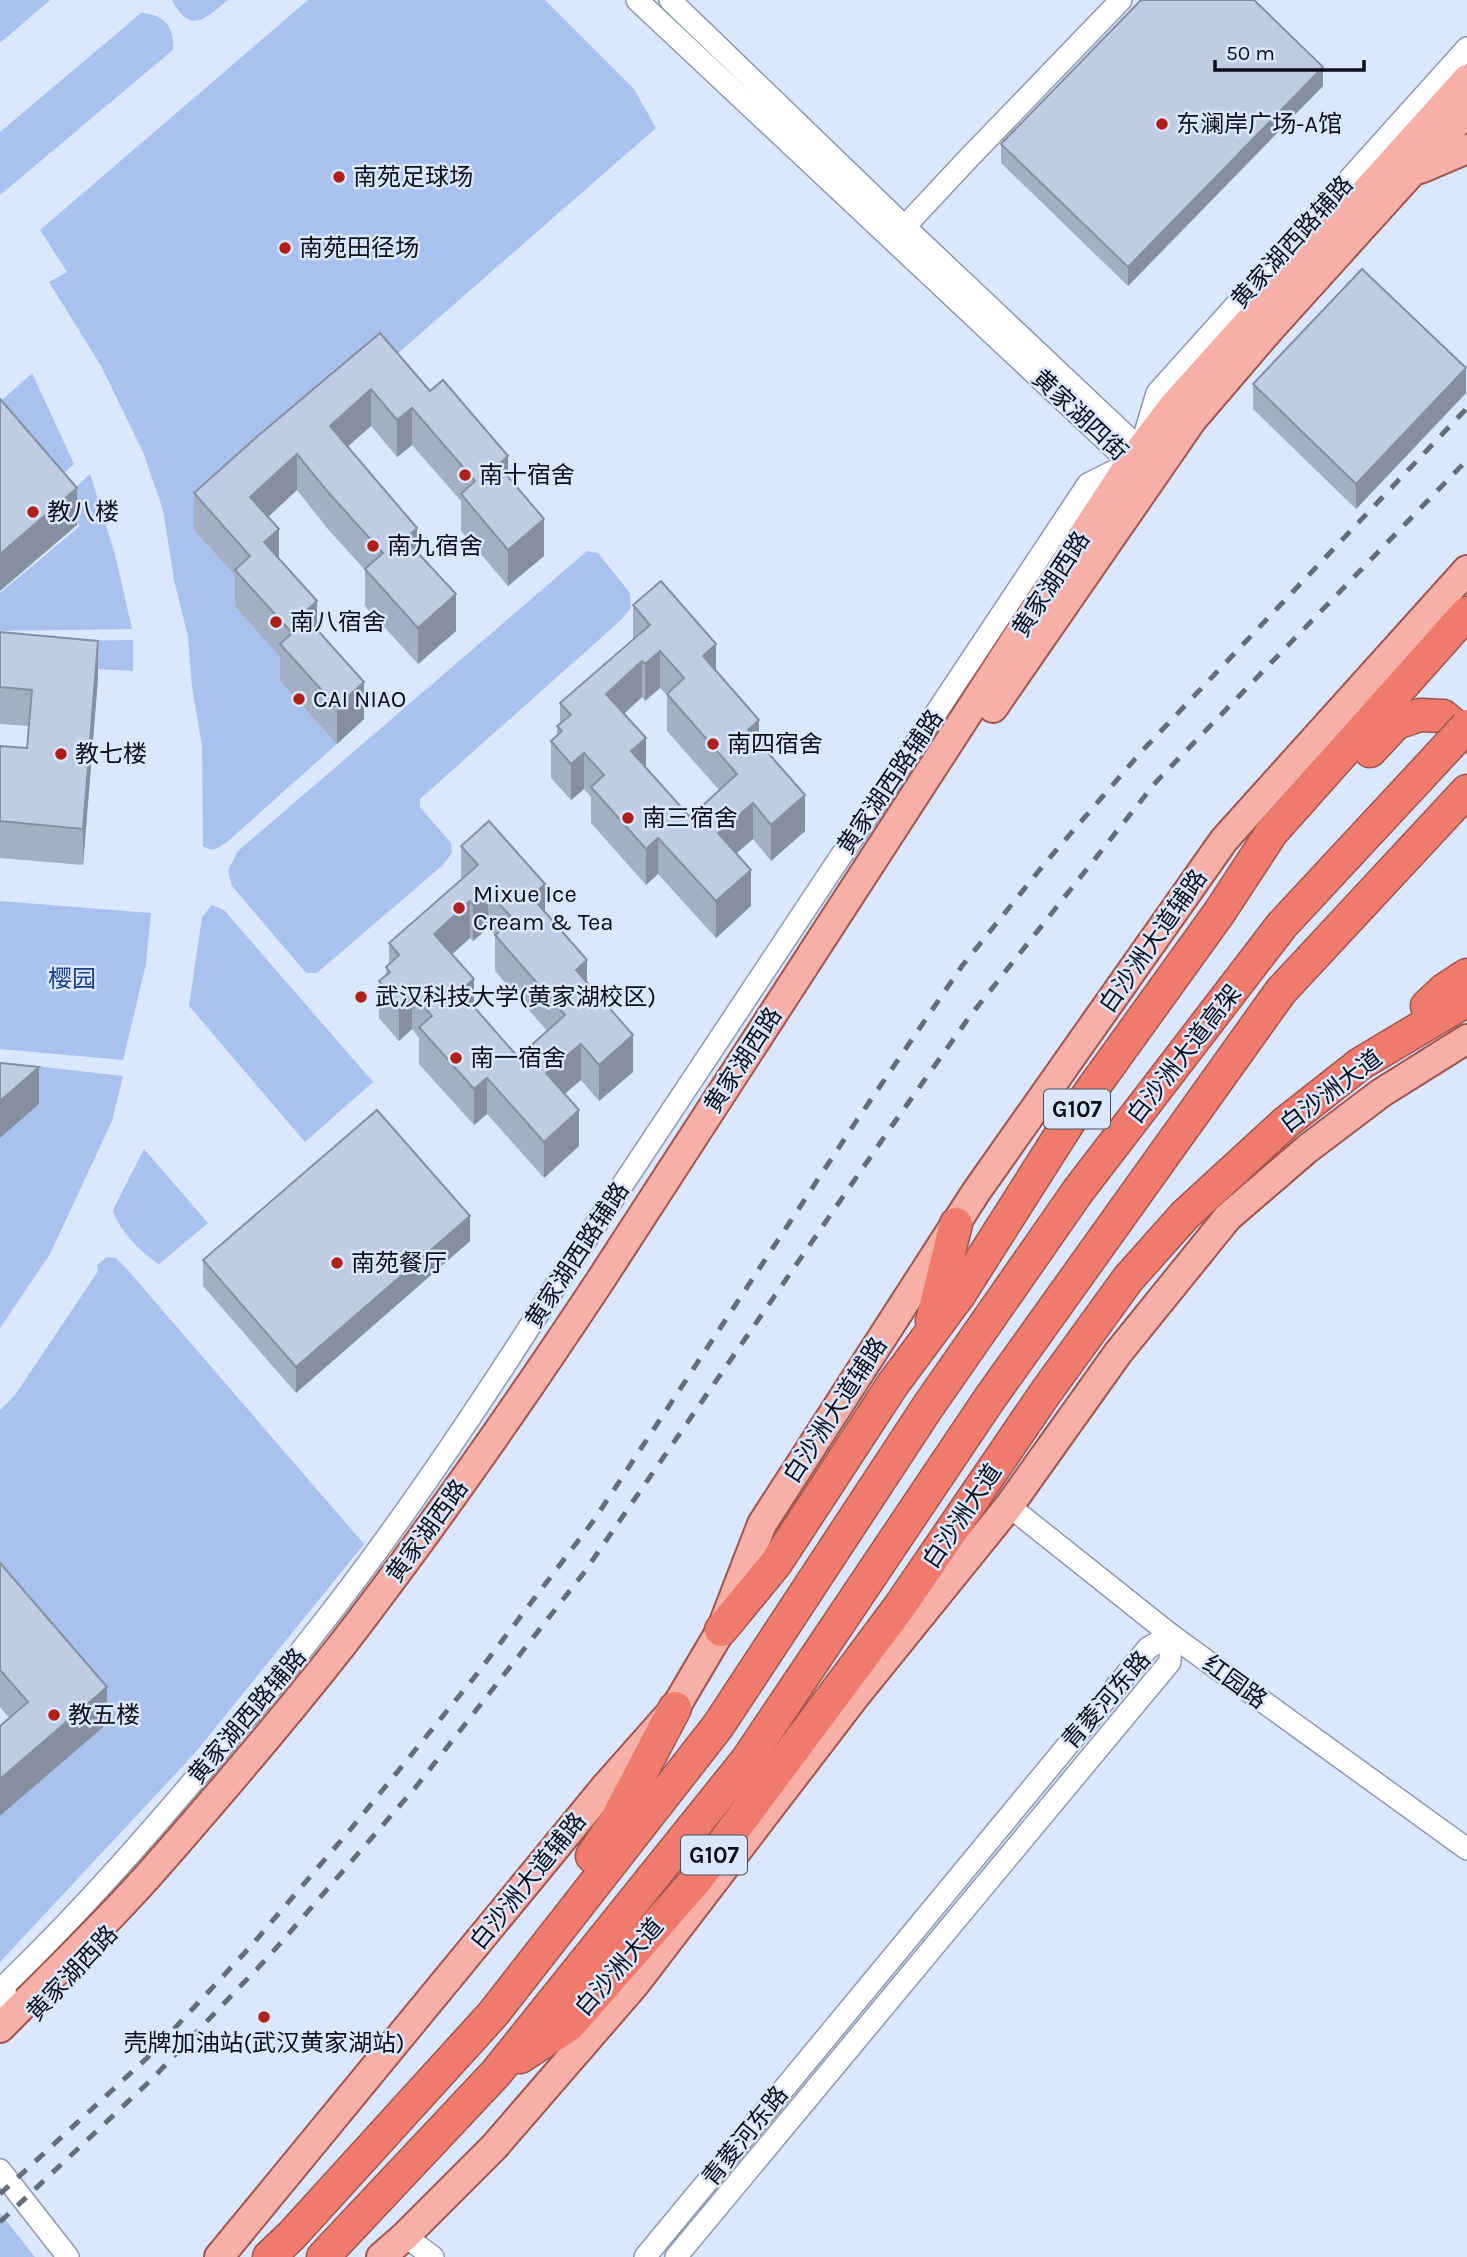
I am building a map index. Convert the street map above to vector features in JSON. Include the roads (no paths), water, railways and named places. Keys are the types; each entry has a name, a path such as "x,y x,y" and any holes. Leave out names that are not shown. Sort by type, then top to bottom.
{"highway":[{"name":"G107","path":"721,1630 776,1563 893,1384 959,1295 1072,1117 1219,913 1272,832 1467,613"},
{"path":"1219,913 1396,723 1420,715 1443,716 1467,736"},
{"name":"白沙洲大道高架","path":"929,1405 1078,1191 1282,925 1467,726"},
{"name":"白沙洲大道高架","path":"990,1398 1281,991 1467,791"},
{"path":"1360,1064 1444,990 1467,975"},
{"name":"白沙洲大道","path":"496,2073 569,2025 696,1880 900,1606 1046,1392 1128,1279 1185,1215 1285,1124 1360,1064 1467,1000"},
{"path":"928,1337 956,1224"},
{"path":"853,1699 900,1606 990,1398"},
{"name":"白沙洲大道","path":"323,2257 496,2073 747,1760 990,1398"},
{"path":"776,1563 888,1435 929,1405"},
{"path":"269,2257 493,2014 718,1726 929,1405"},
{"path":"533,1963 562,1898 616,1821 675,1708"}],"main road":[{"name":"黄家湖西路","path":"0,2050 243,1788 314,1704 408,1581 563,1359 756,1059 1012,680 1174,405 1467,79"},
{"name":"黄家湖西路","path":"2,2024 153,1870 341,1645 432,1526 594,1291 1142,462 1192,420 1260,340 1467,111"},
{"path":"1411,173 1467,149"},
{"name":"白沙洲大道辅路","path":"219,2257 606,1786 675,1708 721,1630 762,1524 956,1224 1224,840 1467,570"},
{"path":"380,2257 405,2236 494,2147 635,1984 853,1699 1009,1506 1118,1353 1228,1217 1307,1149 1381,1093 1467,1039"},
{"path":"569,2025 666,1945"}],"street":[{"name":"黄家湖四街","path":"637,0 899,233 1142,462"},
{"name":"黄家湖四街","path":"670,0 899,233"},
{"path":"899,233 1121,0"},
{"name":"黄家湖西路辅路","path":"1142,462 1157,393 1467,48"},
{"name":"红园路","path":"1009,1506 1171,1635 1467,1849"},
{"name":"青菱河东路","path":"645,2257 1148,1648 1171,1635"},
{"name":"青菱河东路","path":"676,2257 1170,1662 1171,1635"},
{"path":"0,2170 68,2257"},
{"path":"405,2236 433,2257"}],"railway":[{"path":"0,2194 147,2058 251,1946 350,1830 473,1679 594,1520 855,1123 962,966 1046,862 1142,751 1467,408"},
{"path":"0,2222 151,2080 271,1954 415,1788 583,1574 970,1016 1156,782 1467,460"}],"place":[{"name":"东澜岸广场-A馆","path":"1162,124"},
{"name":"南苑足球场","path":"339,177"},
{"name":"南苑田径场","path":"285,248"},
{"name":"南十宿舍","path":"465,475"},
{"name":"教八楼","path":"33,512"},
{"name":"南九宿舍","path":"373,546"},
{"name":"南八宿舍","path":"276,622"},
{"name":"CAI NIAO","path":"299,699"},
{"name":"南四宿舍","path":"713,744"},
{"name":"教七楼","path":"61,754"},
{"name":"南三宿舍","path":"628,818"},
{"name":"Mixue Ice Cream & Tea","path":"459,908"},
{"name":"武汉科技大学(黄家湖校区)","path":"361,997"},
{"name":"南一宿舍","path":"456,1058"},
{"name":"南苑餐厅","path":"337,1263"},
{"name":"教五楼","path":"54,1715"},
{"name":"壳牌加油站(武汉黄家湖站)","path":"264,2017"}],"park label":[{"name":"樱园","path":"72,979"}]}
